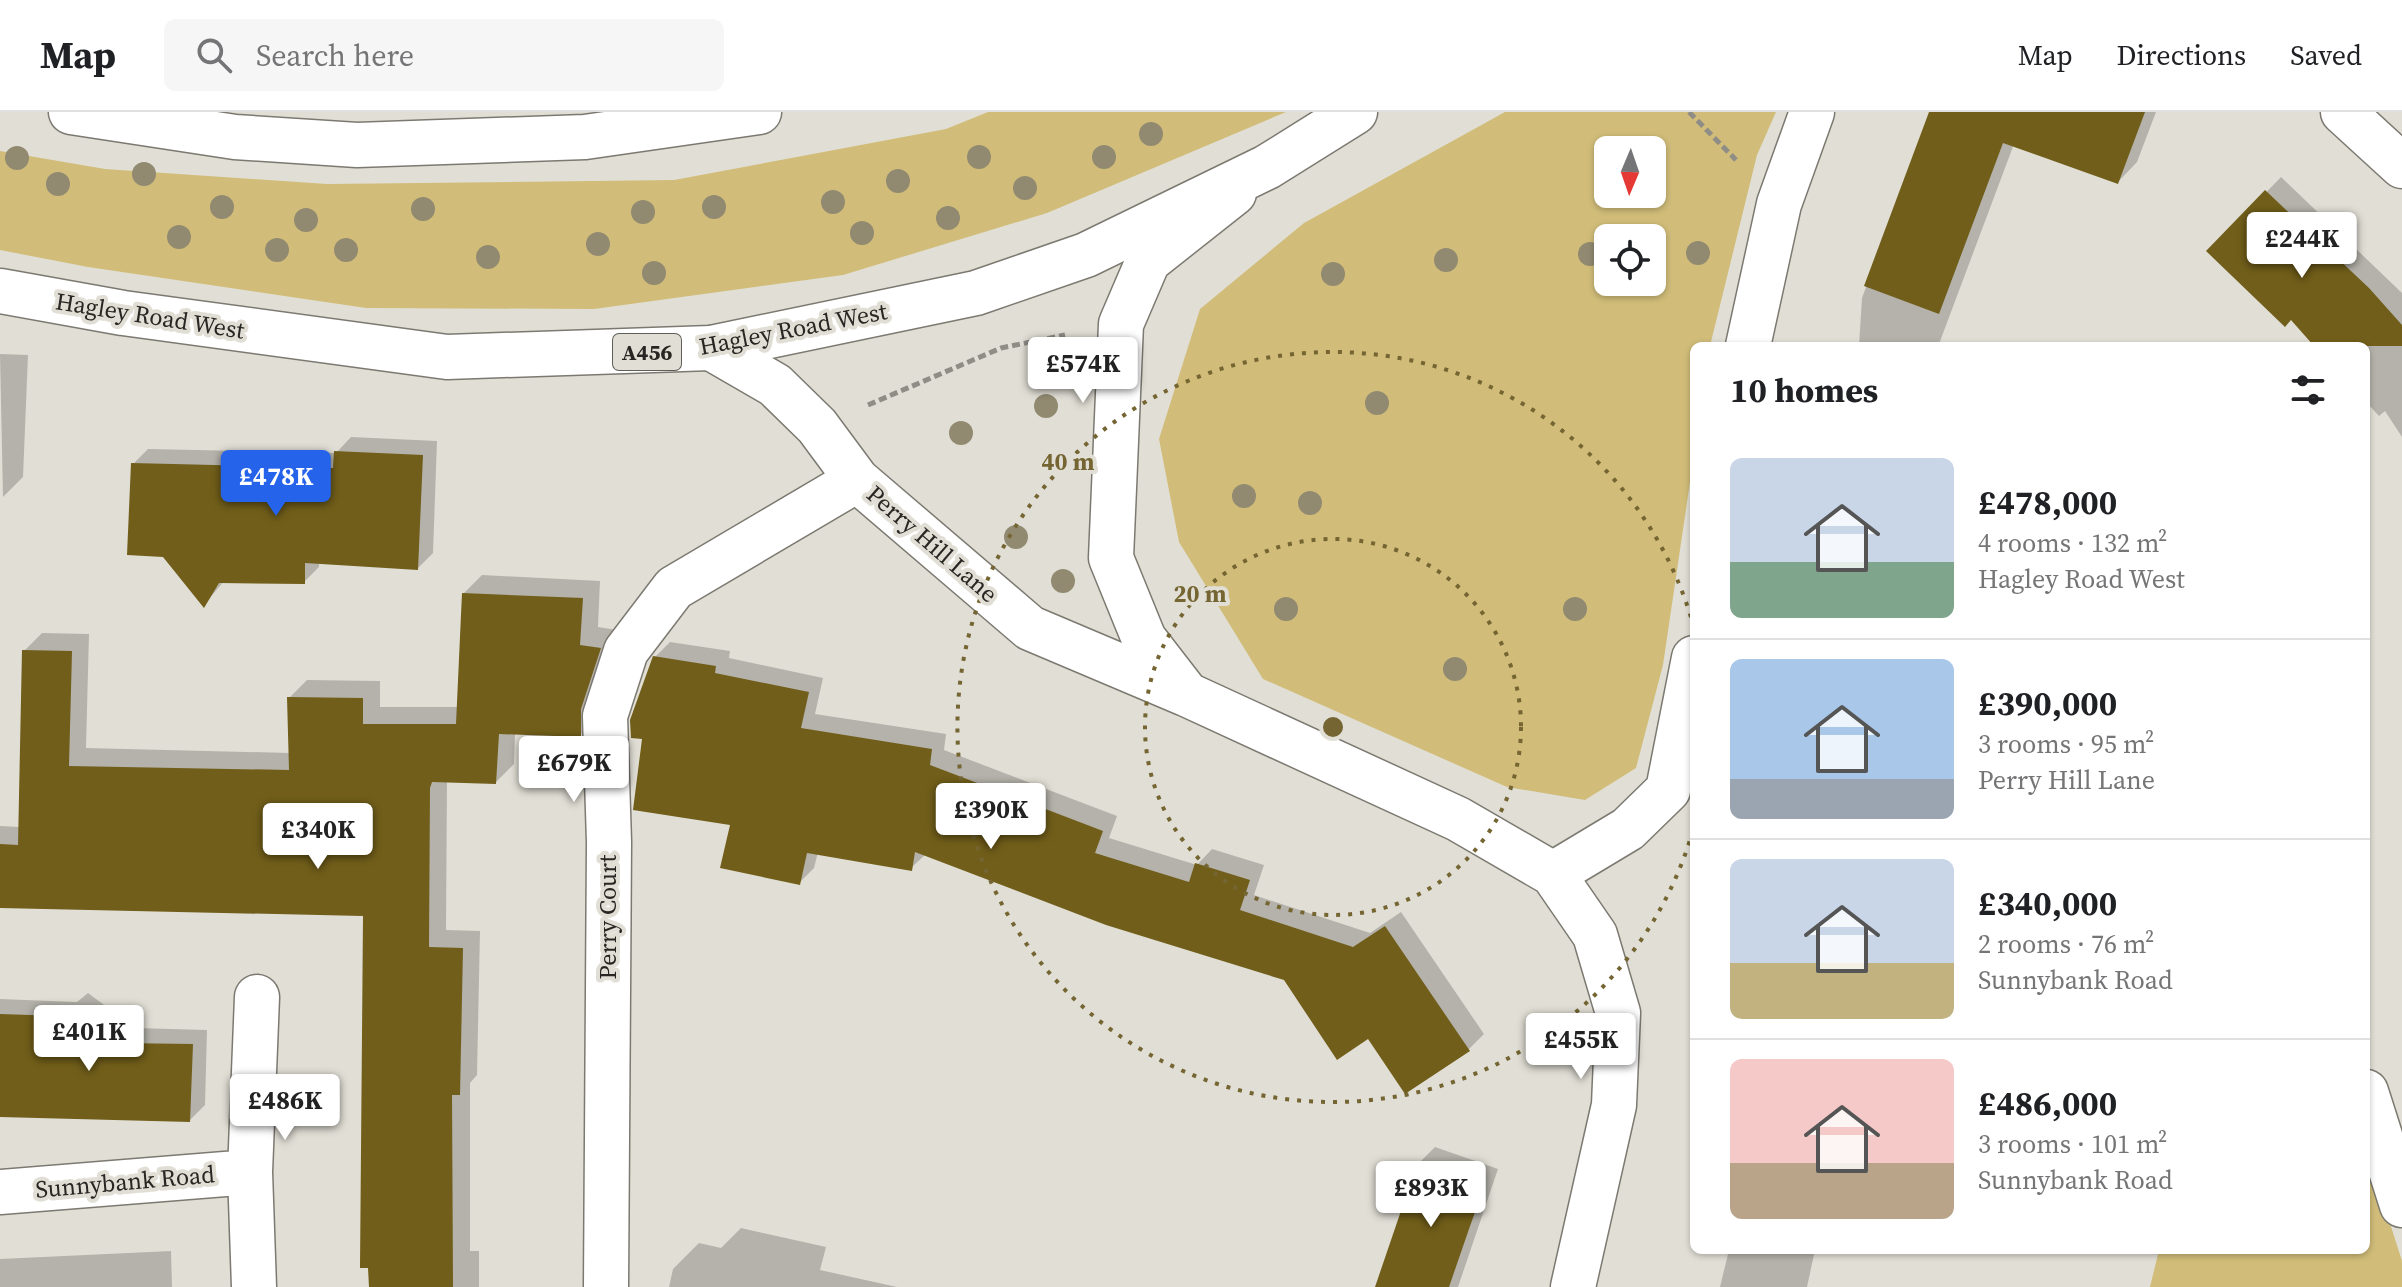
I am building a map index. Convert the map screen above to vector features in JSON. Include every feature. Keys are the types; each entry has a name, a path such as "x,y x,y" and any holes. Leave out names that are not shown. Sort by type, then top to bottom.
{"main road":[{"path":"71,112 235,137 357,145 585,137 759,112"},
{"name":"Hagley Road West","path":"0,291 123,313 447,357 711,348 976,293 1086,255 1267,167 1355,112"},
{"path":"1749,342 1779,204 1812,112"},
{"path":"2343,112 2402,166"},
{"name":"Perry Hill Lane","path":"1186,694 1144,639 1111,558 1121,324 1148,261 1267,167"},
{"name":"Perry Hill Lane","path":"711,348 775,385 817,426 857,480 1030,628 1186,694 1458,819 1553,874"},
{"name":"Perry Court","path":"606,1287 609,842 605,716 626,651 674,588 857,480"},
{"path":"1573,1287 1614,1105 1618,1013 1595,935 1553,874 1628,829 1668,790 1690,678"},
{"name":"Sunnybank Road","path":"254,1287 250,1172 257,997"},
{"path":"2370,1105 2402,1205"},
{"name":"Sunnybank Road","path":"0,1192 250,1172"}],"path":[{"path":"817,426 1001,348 1121,324"}],"shaded area":[{"path":"988,112 1286,112 1047,213 843,275 594,309 366,308 88,267 0,250 0,151 105,169 327,184 674,180 946,129"},
{"path":"1505,112 1776,112 1757,155 1711,342 1690,342 1690,482 1663,665 1636,768 1585,800 1507,787 1263,679 1179,542 1159,439 1200,309 1304,223"},
{"path":"2370,1161 2402,1261 2402,1287 2150,1287 2158,1254 2370,1254"}],"building":[{"path":"1929,112 2145,112 2118,184 2003,143 1939,314 1864,286"},
{"path":"2265,190 2369,288 2402,325 2402,346 2370,346 2370,342 2310,342 2291,320 2285,327 2206,251"},
{"path":"334,451 423,455 418,570 305,563 305,584 219,583 204,608 163,557 127,555 131,463 333,468"},
{"path":"462,593 583,598 580,645 601,648 581,709 581,737 499,734 496,784 432,782 429,947 463,948 460,1095 452,1095 453,1287 369,1287 368,1268 360,1268 363,916 0,908 0,844 18,845 22,650 72,651 69,766 289,770 287,697 363,698 363,724 456,724"},
{"path":"653,656 716,666 715,673 809,692 801,728 932,749 930,765 1103,831 1095,853 1189,882 1195,863 1250,880 1240,910 1353,947 1385,926 1470,1051 1405,1094 1368,1039 1337,1060 1284,980 1106,925 915,852 912,871 807,853 800,885 720,868 730,825 633,810 642,739 631,738 630,720"},
{"path":"71,1007 119,1043 193,1044 190,1122 0,1117 0,1014 60,1016"},
{"path":"1418,1161 1485,1184 1449,1287 1375,1287"}]}
